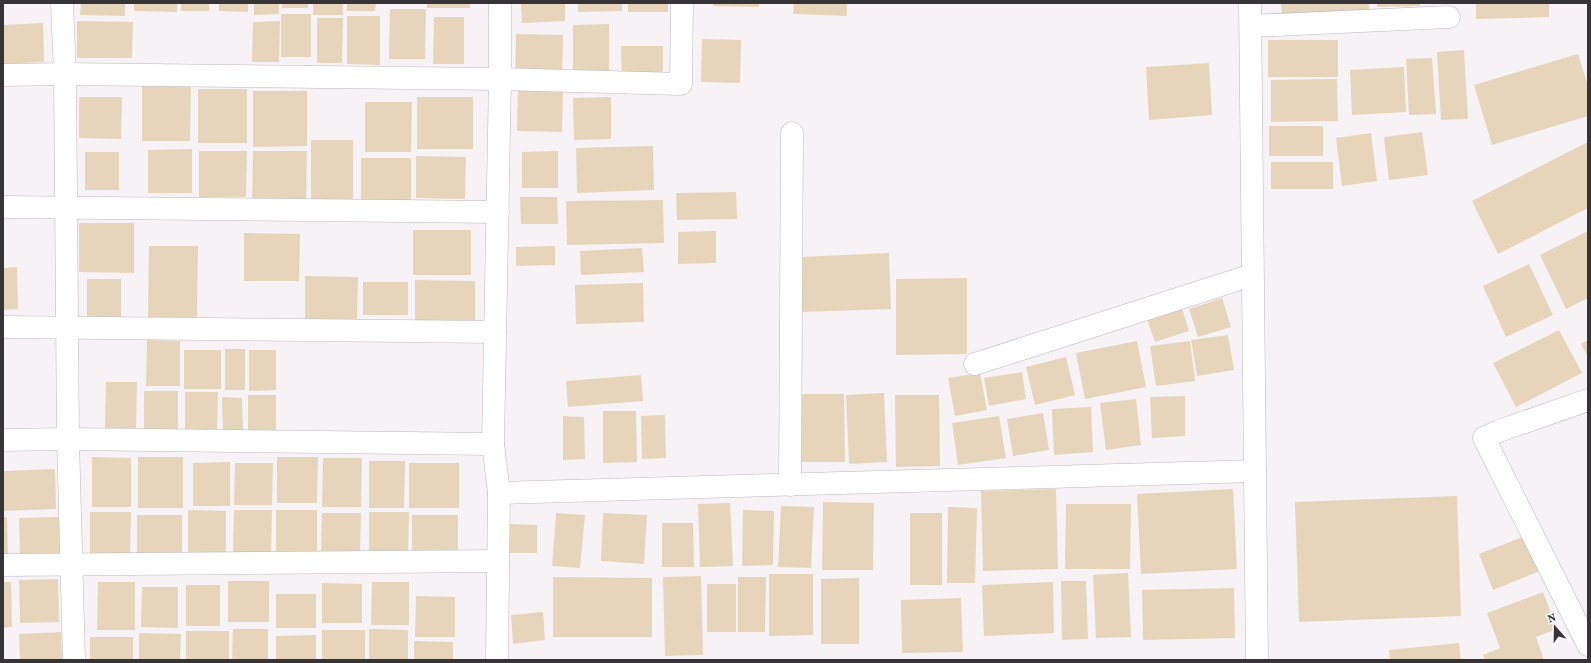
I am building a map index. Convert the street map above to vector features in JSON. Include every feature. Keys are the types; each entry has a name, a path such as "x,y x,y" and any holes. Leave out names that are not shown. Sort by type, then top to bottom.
{"street":[{"path":"62,3 65,74 67,207 68,439 74,660"},
{"path":"497,660 499,493 493,444 498,212 500,3"},
{"path":"3,75 65,74 500,79 681,84 682,3"},
{"path":"1250,3 1257,660"},
{"path":"1251,26 1448,17"},
{"path":"790,485 792,133"},
{"path":"3,207 498,212"},
{"path":"975,364 1252,275"},
{"path":"3,327 495,332"},
{"path":"1588,400 1484,438 1588,645"},
{"path":"3,440 68,439 493,444"},
{"path":"499,493 1255,471"},
{"path":"3,565 497,561"}],"building":[{"path":"81,3 125,3 125,16 80,15"},
{"path":"134,3 177,3 177,12 134,11"},
{"path":"181,3 209,3 209,11 181,11"},
{"path":"219,3 248,3 248,12 219,11"},
{"path":"254,3 279,3 279,14 254,15"},
{"path":"282,3 308,3 308,8 282,8"},
{"path":"313,3 343,3 343,15 313,15"},
{"path":"347,3 376,3 375,11 347,11"},
{"path":"427,3 470,3 470,8 427,8"},
{"path":"521,3 565,3 565,21 522,23"},
{"path":"578,3 622,3 622,11 578,12"},
{"path":"628,3 668,3 668,12 628,12"},
{"path":"713,3 759,3 759,7 713,6"},
{"path":"794,3 847,3 847,16 793,14"},
{"path":"1281,3 1369,3 1370,16 1282,20"},
{"path":"1377,3 1420,3 1420,6 1377,7"},
{"path":"1476,3 1549,3 1549,17 1476,19"},
{"path":"390,9 426,9 425,59 389,59"},
{"path":"281,14 311,14 311,57 281,57"},
{"path":"347,16 380,16 380,65 347,64"},
{"path":"434,17 464,17 464,64 433,64"},
{"path":"317,18 343,18 342,63 317,63"},
{"path":"77,21 133,22 132,58 77,58"},
{"path":"280,21 279,62 252,62 253,22"},
{"path":"43,23 44,62 3,64 3,25"},
{"path":"609,24 609,87 573,88 573,25"},
{"path":"516,34 563,35 562,84 515,83"},
{"path":"702,39 741,40 740,83 701,82"},
{"path":"1268,40 1338,40 1338,77 1268,77"},
{"path":"621,46 663,46 663,82 622,83"},
{"path":"1464,50 1468,119 1441,120 1437,52"},
{"path":"1578,54 1588,86 1588,116 1492,145 1474,85"},
{"path":"1432,58 1436,114 1409,115 1406,59"},
{"path":"1209,63 1212,115 1149,120 1146,67"},
{"path":"1404,67 1406,112 1352,115 1350,70"},
{"path":"1337,79 1338,121 1271,122 1271,80"},
{"path":"142,83 191,84 190,141 142,141"},
{"path":"518,86 563,86 562,132 517,131"},
{"path":"198,89 247,89 247,143 198,143"},
{"path":"253,91 307,91 307,146 253,147"},
{"path":"79,97 122,97 121,139 79,138"},
{"path":"417,97 473,97 473,149 417,149"},
{"path":"611,97 611,139 574,140 573,98"},
{"path":"365,102 412,102 411,152 365,152"},
{"path":"1269,126 1323,126 1323,156 1269,156"},
{"path":"1422,132 1428,175 1389,180 1384,137"},
{"path":"1371,133 1377,181 1342,186 1336,138"},
{"path":"311,140 353,140 353,201 311,201"},
{"path":"1588,142 1588,208 1498,254 1472,201"},
{"path":"653,146 654,190 577,193 576,148"},
{"path":"192,149 192,193 148,193 148,150"},
{"path":"199,151 247,151 246,197 199,197"},
{"path":"253,151 307,151 306,203 252,203"},
{"path":"558,151 558,188 522,188 522,152"},
{"path":"85,152 119,152 119,190 85,190"},
{"path":"416,156 466,157 465,199 416,198"},
{"path":"361,158 411,158 411,201 361,201"},
{"path":"1271,162 1333,162 1333,189 1271,189"},
{"path":"736,192 737,219 677,220 676,193"},
{"path":"520,197 557,197 558,224 521,224"},
{"path":"663,200 664,243 567,245 566,201"},
{"path":"79,223 134,223 134,273 79,272"},
{"path":"413,230 471,230 471,275 413,275"},
{"path":"716,231 716,263 678,264 678,232"},
{"path":"1588,231 1588,298 1566,309 1540,255"},
{"path":"244,233 300,234 299,281 244,281"},
{"path":"149,246 198,246 197,317 148,317"},
{"path":"555,246 555,265 516,266 516,247"},
{"path":"642,248 644,272 581,275 580,251"},
{"path":"889,253 891,309 801,312 799,257"},
{"path":"1529,264 1553,315 1506,337 1483,286"},
{"path":"17,267 18,309 3,310 3,268"},
{"path":"305,276 358,277 357,322 305,322"},
{"path":"967,278 967,354 896,355 896,279"},
{"path":"87,279 121,279 121,322 87,322"},
{"path":"415,280 475,281 475,320 415,320"},
{"path":"363,282 408,282 408,315 363,315"},
{"path":"643,283 644,322 576,324 575,285"},
{"path":"1222,298 1231,327 1198,337 1189,309"},
{"path":"1181,305 1189,331 1155,342 1146,317"},
{"path":"1559,330 1582,373 1516,407 1493,363"},
{"path":"1228,335 1234,370 1197,376 1191,340"},
{"path":"147,340 180,341 180,386 146,386"},
{"path":"1588,340 1588,357 1581,344"},
{"path":"1137,341 1146,387 1085,399 1076,353"},
{"path":"1190,341 1195,381 1156,386 1150,346"},
{"path":"225,349 245,349 245,390 225,390"},
{"path":"184,350 221,350 221,389 184,389"},
{"path":"249,350 276,350 276,390 249,391"},
{"path":"1066,357 1075,395 1035,405 1026,367"},
{"path":"1022,372 1026,399 989,406 984,378"},
{"path":"980,373 987,410 955,416 948,378"},
{"path":"641,375 643,401 568,407 566,381"},
{"path":"106,382 137,382 136,428 105,428"},
{"path":"144,391 178,391 178,430 144,430"},
{"path":"185,392 218,392 217,433 185,433"},
{"path":"884,393 887,462 849,464 846,395"},
{"path":"798,394 844,394 845,462 799,462"},
{"path":"248,395 276,395 276,432 248,432"},
{"path":"895,395 939,395 940,466 896,467"},
{"path":"1185,396 1185,436 1152,438 1150,397"},
{"path":"222,397 242,398 243,432 223,433"},
{"path":"1136,399 1141,445 1106,450 1100,403"},
{"path":"1091,407 1093,452 1054,455 1052,409"},
{"path":"603,411 636,411 637,462 603,463"},
{"path":"1043,413 1049,450 1013,456 1007,419"},
{"path":"665,415 666,458 642,459 641,416"},
{"path":"563,416 584,417 585,459 563,460"},
{"path":"999,416 1006,458 958,465 952,423"},
{"path":"92,457 131,458 131,507 92,507"},
{"path":"138,457 183,457 183,508 138,508"},
{"path":"277,457 318,457 317,503 277,503"},
{"path":"323,458 362,458 361,507 322,507"},
{"path":"369,461 405,461 404,508 369,508"},
{"path":"230,462 230,506 193,506 193,463"},
{"path":"235,463 273,463 272,505 234,505"},
{"path":"409,463 459,463 459,508 409,508"},
{"path":"55,469 56,509 3,511 3,471"},
{"path":"1056,489 1058,569 983,571 981,491"},
{"path":"1233,489 1237,569 1141,574 1137,494"},
{"path":"1457,496 1461,616 1299,622 1295,502"},
{"path":"823,502 874,503 873,570 822,570"},
{"path":"730,503 733,566 700,567 698,504"},
{"path":"1066,504 1131,504 1130,569 1065,569"},
{"path":"781,506 814,507 811,568 778,567"},
{"path":"948,507 977,508 975,583 947,583"},
{"path":"188,510 226,511 226,554 188,553"},
{"path":"234,510 272,510 271,556 233,556"},
{"path":"276,510 317,510 317,553 276,552"},
{"path":"743,510 774,511 773,565 742,566"},
{"path":"90,512 131,512 130,560 90,560"},
{"path":"369,512 409,512 408,558 369,557"},
{"path":"322,513 361,513 360,552 321,552"},
{"path":"556,513 585,515 580,568 552,566"},
{"path":"603,513 647,515 644,564 601,561"},
{"path":"910,513 942,513 942,585 910,585"},
{"path":"137,515 182,515 182,554 137,554"},
{"path":"412,515 458,515 458,555 412,555"},
{"path":"3,517 7,517 8,554 3,554"},
{"path":"59,517 60,555 20,556 19,518"},
{"path":"662,523 693,523 694,567 662,567"},
{"path":"508,524 537,525 537,553 509,553"},
{"path":"1525,536 1540,571 1493,590 1479,554"},
{"path":"1128,573 1131,637 1096,638 1093,575"},
{"path":"769,574 813,574 813,635 769,636"},
{"path":"701,576 703,655 665,656 663,577"},
{"path":"553,577 652,578 652,637 553,637"},
{"path":"738,577 766,577 765,632 738,632"},
{"path":"859,578 859,644 821,644 821,579"},
{"path":"58,579 59,622 20,623 19,580"},
{"path":"228,581 269,581 269,622 228,622"},
{"path":"1061,581 1086,581 1088,639 1062,640"},
{"path":"3,582 11,582 12,627 3,628"},
{"path":"98,582 135,582 135,630 97,630"},
{"path":"372,582 409,582 409,625 371,625"},
{"path":"1053,582 1054,633 984,636 982,585"},
{"path":"322,583 362,584 362,623 322,623"},
{"path":"707,584 736,584 736,632 707,632"},
{"path":"186,585 220,585 220,626 186,626"},
{"path":"142,587 178,587 178,628 141,627"},
{"path":"1234,588 1235,638 1143,640 1142,590"},
{"path":"1543,592 1557,629 1536,637 1544,660 1485,660 1483,655 1500,648 1487,613"},
{"path":"276,594 316,594 316,628 276,628"},
{"path":"416,596 455,597 455,637 415,637"},
{"path":"961,598 963,652 902,653 901,600"},
{"path":"543,612 545,640 513,644 511,615"},
{"path":"233,629 268,629 268,660 232,660"},
{"path":"369,629 408,630 408,660 369,660"},
{"path":"322,630 365,630 365,660 322,660"},
{"path":"186,631 229,631 229,660 186,660"},
{"path":"61,632 62,660 20,660 19,634"},
{"path":"139,633 181,634 180,660 139,660"},
{"path":"316,635 316,660 276,660 276,636"},
{"path":"90,637 133,637 133,660 90,660"},
{"path":"414,641 453,642 453,660 414,660"},
{"path":"1459,643 1461,660 1390,660 1389,650"}]}
